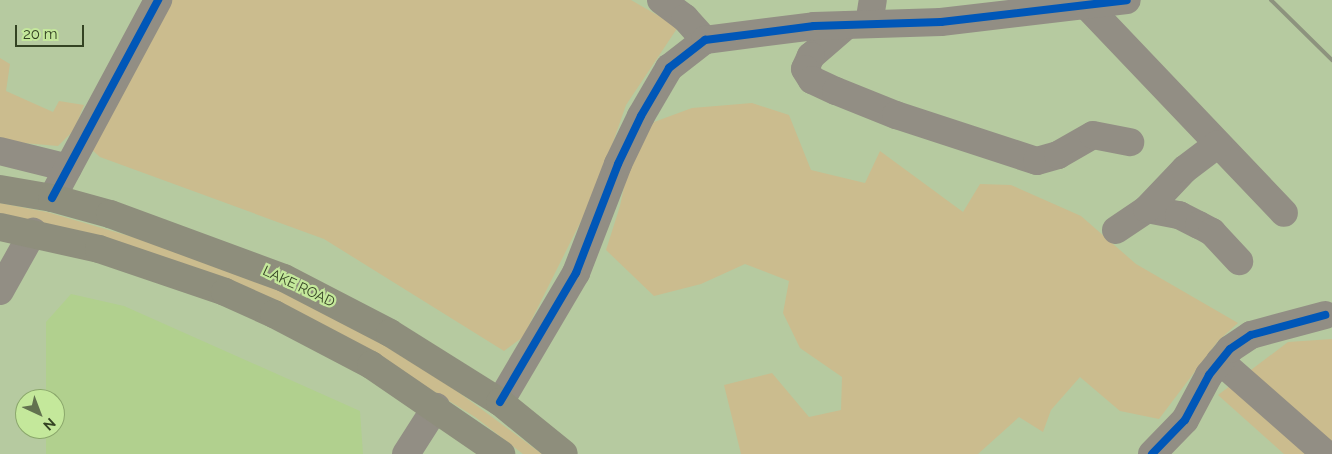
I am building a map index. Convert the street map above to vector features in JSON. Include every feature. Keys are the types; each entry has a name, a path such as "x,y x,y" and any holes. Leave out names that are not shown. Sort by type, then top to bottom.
{"main road":[{"name":"LAKE ROAD","path":"0,189 52,198 171,234 284,278 390,333 500,402 564,454"},
{"path":"0,227 33,232 99,249 225,292 371,366 436,407 501,454"}],"street":[{"path":"52,198 158,0"},
{"path":"661,0 685,18 705,40"},
{"path":"500,402 576,273 618,164 669,68 705,40 863,16 941,22 1127,0"},
{"path":"1086,5 1284,213"},
{"path":"863,16 811,56 805,69 812,80 896,115 1037,161 1058,155 1093,135 1130,142"},
{"path":"1116,230 1147,209 1185,170 1218,144"},
{"path":"0,151 68,168"},
{"path":"1147,209 1180,215 1199,224 1212,232 1239,261"},
{"path":"0,291 33,232"},
{"path":"1152,454 1186,420 1220,361 1230,349 1251,335 1325,315"},
{"path":"1220,361 1326,454"},
{"path":"406,454 436,407"}],"shaded area":[{"path":"171,0 631,0 678,27 626,105 596,191 523,337 504,351 324,239 100,157 91,149"},
{"path":"0,58 10,64 6,91 53,112 59,101 84,105 74,130 58,146 0,141"},
{"path":"752,103 789,115 811,170 865,183 880,151 963,212 980,184 1011,185 1081,216 1136,264 1238,323 1218,341 1159,419 1120,411 1080,377 1051,410 1043,432 1019,417 978,454 741,454 724,385 772,373 809,417 841,410 842,377 800,348 783,313 789,281 745,264 701,284 654,296 606,250 620,206 630,159 654,122 692,108"},
{"path":"0,203 47,212 215,261 331,315 427,369 542,454 523,454 475,417 417,381 0,217"},
{"path":"71,294 124,306 360,411 363,454 46,454 46,439 65,439 65,389 46,389 46,322"},
{"path":"1332,339 1332,454 1284,454 1218,395 1288,342"}],"railway":[{"path":"1271,0 1332,60"}],"cycle path":[{"path":"52,198 158,0"},
{"path":"500,402 576,273 618,164 641,116 669,68 705,40 814,26 941,22 1127,0"},
{"path":"1152,454 1185,420 1209,375 1230,349 1251,335 1325,315"}]}
